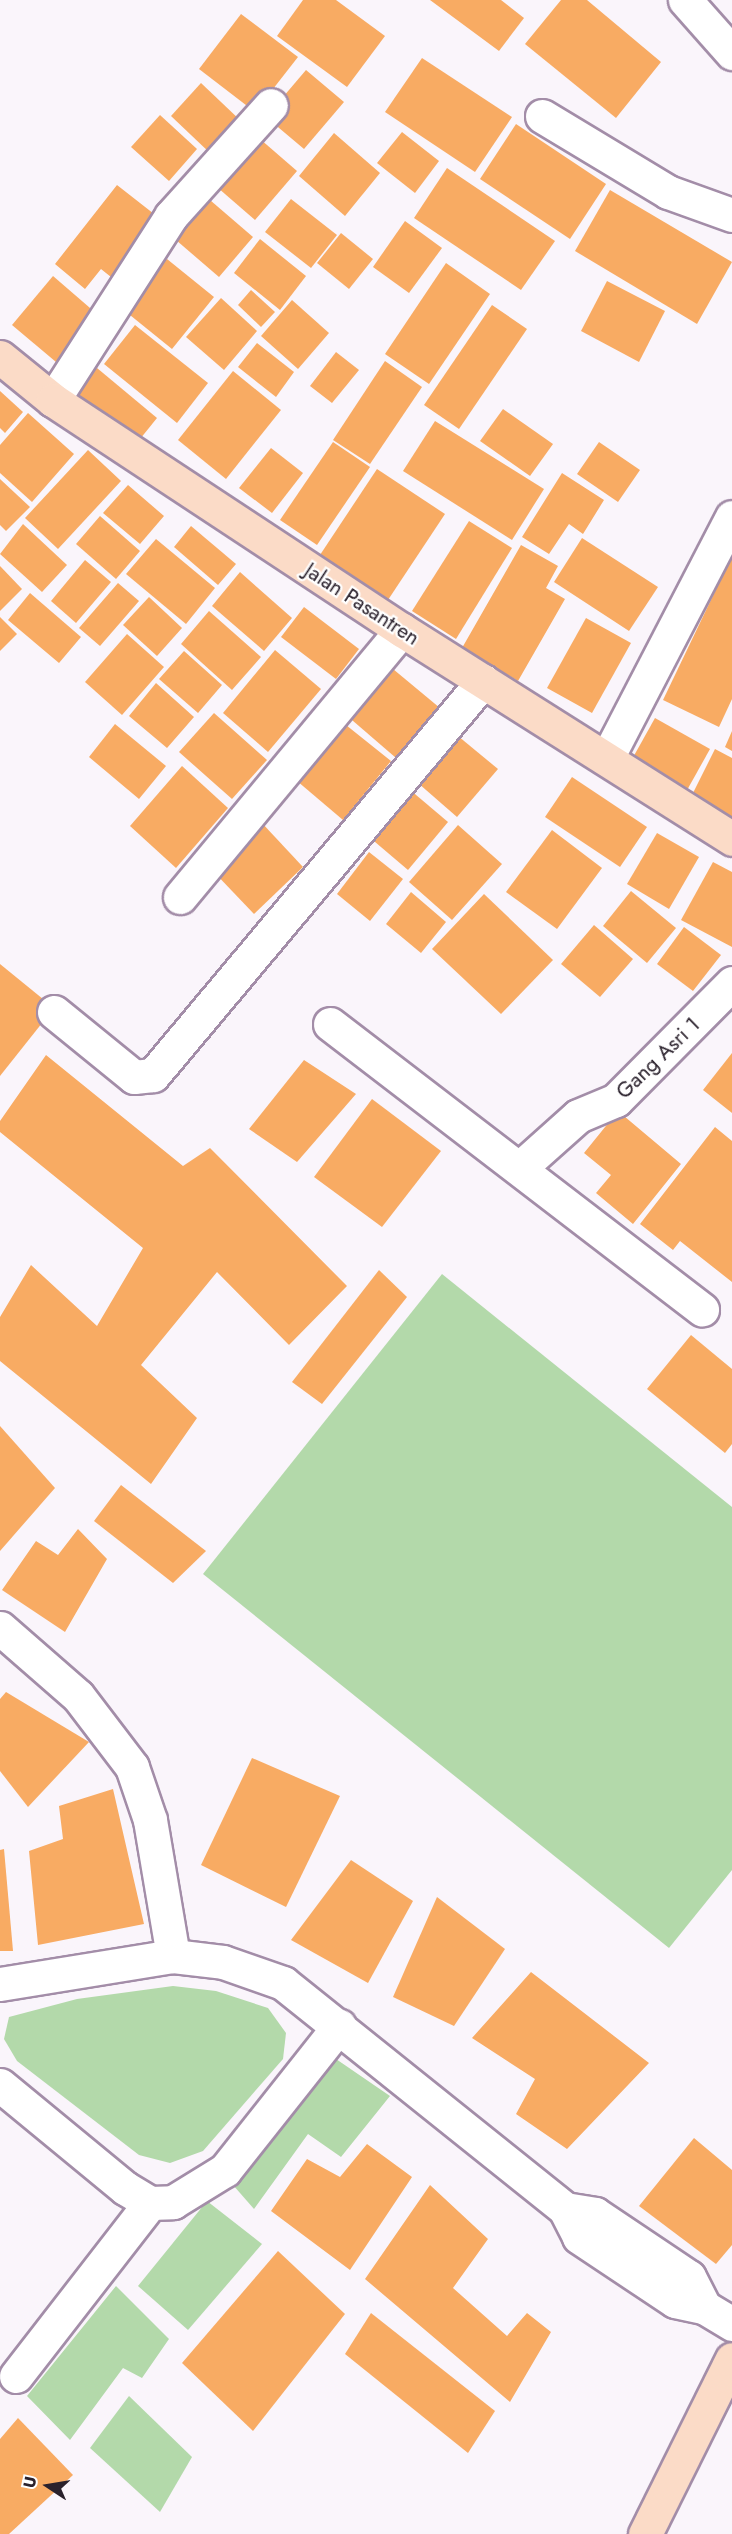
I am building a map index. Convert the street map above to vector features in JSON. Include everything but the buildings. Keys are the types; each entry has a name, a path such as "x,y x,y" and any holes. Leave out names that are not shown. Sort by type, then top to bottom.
{"main road":[{"name":"Jalan Pasantren","path":"0,357 53,400 402,630 608,756 732,839"},
{"path":"653,2530 732,2359"}],"street":[{"path":"685,0 732,53"},
{"path":"53,400 171,216 271,105"},
{"path":"542,116 668,192 732,215"},
{"path":"608,756 732,517"},
{"path":"180,897 402,630"},
{"path":"54,1012 134,1077 153,1075 483,681"},
{"name":"Gang Asri 1","path":"521,1167 578,1116 616,1101 732,983"},
{"path":"330,1024 521,1167 702,1309"},
{"path":"0,1628 78,1696 132,1767 150,1820 173,1956"},
{"path":"0,1984 173,1956 223,1962 283,1983 565,2209 579,2237 622,2250 675,2301 704,2307 732,2324"},
{"path":"0,2085 150,2203 173,2202 225,2170 339,2026"},
{"path":"16,2376 150,2203"}],"green space":[{"path":"442,1274 732,1507 732,1870 669,1948 203,1574"},
{"path":"173,1986 216,1991 268,2008 286,2033 283,2059 203,2151 170,2163 139,2155 17,2061 4,2039 9,2017 77,1999"},
{"path":"336,2059 390,2096 341,2157 308,2134 254,2209 233,2185"},
{"path":"207,2201 262,2244 188,2330 138,2286"},
{"path":"116,2286 169,2339 142,2378 123,2368 70,2440 27,2396"},
{"path":"129,2396 192,2457 160,2512 90,2448"}]}
